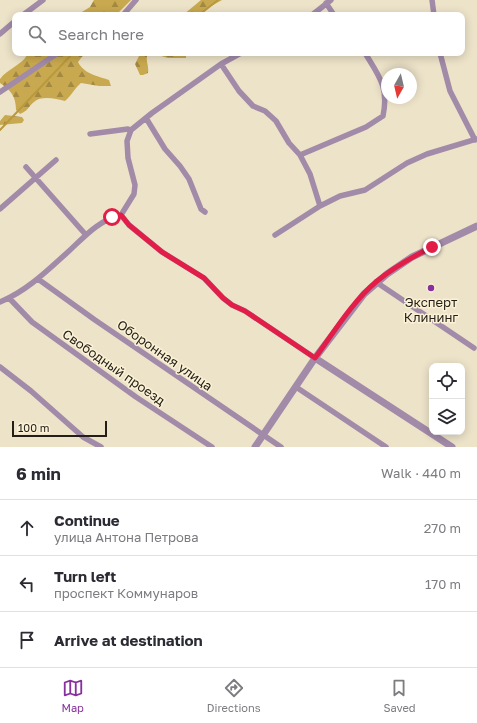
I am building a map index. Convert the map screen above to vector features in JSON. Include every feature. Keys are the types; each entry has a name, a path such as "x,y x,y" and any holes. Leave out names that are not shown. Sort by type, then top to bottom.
{"street":[{"path":"27,12 43,0"},
{"path":"126,12 136,0"},
{"path":"316,12 332,0"},
{"path":"432,0 434,12"},
{"path":"326,4 332,12"},
{"path":"0,34 12,24"},
{"path":"0,92 54,56"},
{"path":"0,302 9,298 38,279 93,228 105,221 121,215 134,194 134,185 128,158 127,141 131,130 221,64 236,56"},
{"path":"300,155 366,127 383,116 386,103 382,80 367,56"},
{"path":"275,235 320,206 340,196 365,190 407,163 427,154 476,140 450,91 441,56"},
{"path":"221,64 239,91 253,106 265,111 276,121 289,143 300,155 310,174 320,206"},
{"path":"146,118 165,149 189,179 201,209 205,212"},
{"path":"90,134 128,129 131,130"},
{"path":"0,209 56,160"},
{"path":"26,167 86,235"},
{"path":"121,215 129,225 162,252 204,278 223,298 232,305 245,311 452,447"},
{"path":"255,447 315,358 350,310 376,282 412,257 477,226"},
{"name":"Оборонная улица","path":"38,279 94,320 281,447"},
{"path":"376,282 474,348"},
{"name":"Свободный проезд","path":"9,298 32,322 136,397 212,447"},
{"path":"0,367 31,391 83,437 101,447"},
{"path":"296,387 386,447"}],"green space":[{"path":"94,0 131,0 119,12 82,12 90,7"},
{"path":"201,0 222,0 206,9 204,12 187,12"},
{"path":"26,56 83,56 78,62 81,66 92,74 109,80 111,86 81,83 65,101 49,98 37,100 20,114 16,110 15,101 12,94 0,83 0,79 6,72 22,62"},
{"path":"139,56 147,56 148,73 140,75 135,64"},
{"path":"161,56 186,56 186,58 168,58"},
{"path":"5,115 22,117 24,120 22,123 0,125 0,121"}],"waterway":[{"path":"203,12 218,0"},
{"path":"0,130 70,56"}],"place":[{"name":"Эксперт Клининг","path":"431,288"}],"route":[{"path":"112,217 121,215 129,225 162,252 204,278 223,298 232,305 245,311 315,358 346,316 376,282 412,257 432,247"}]}
